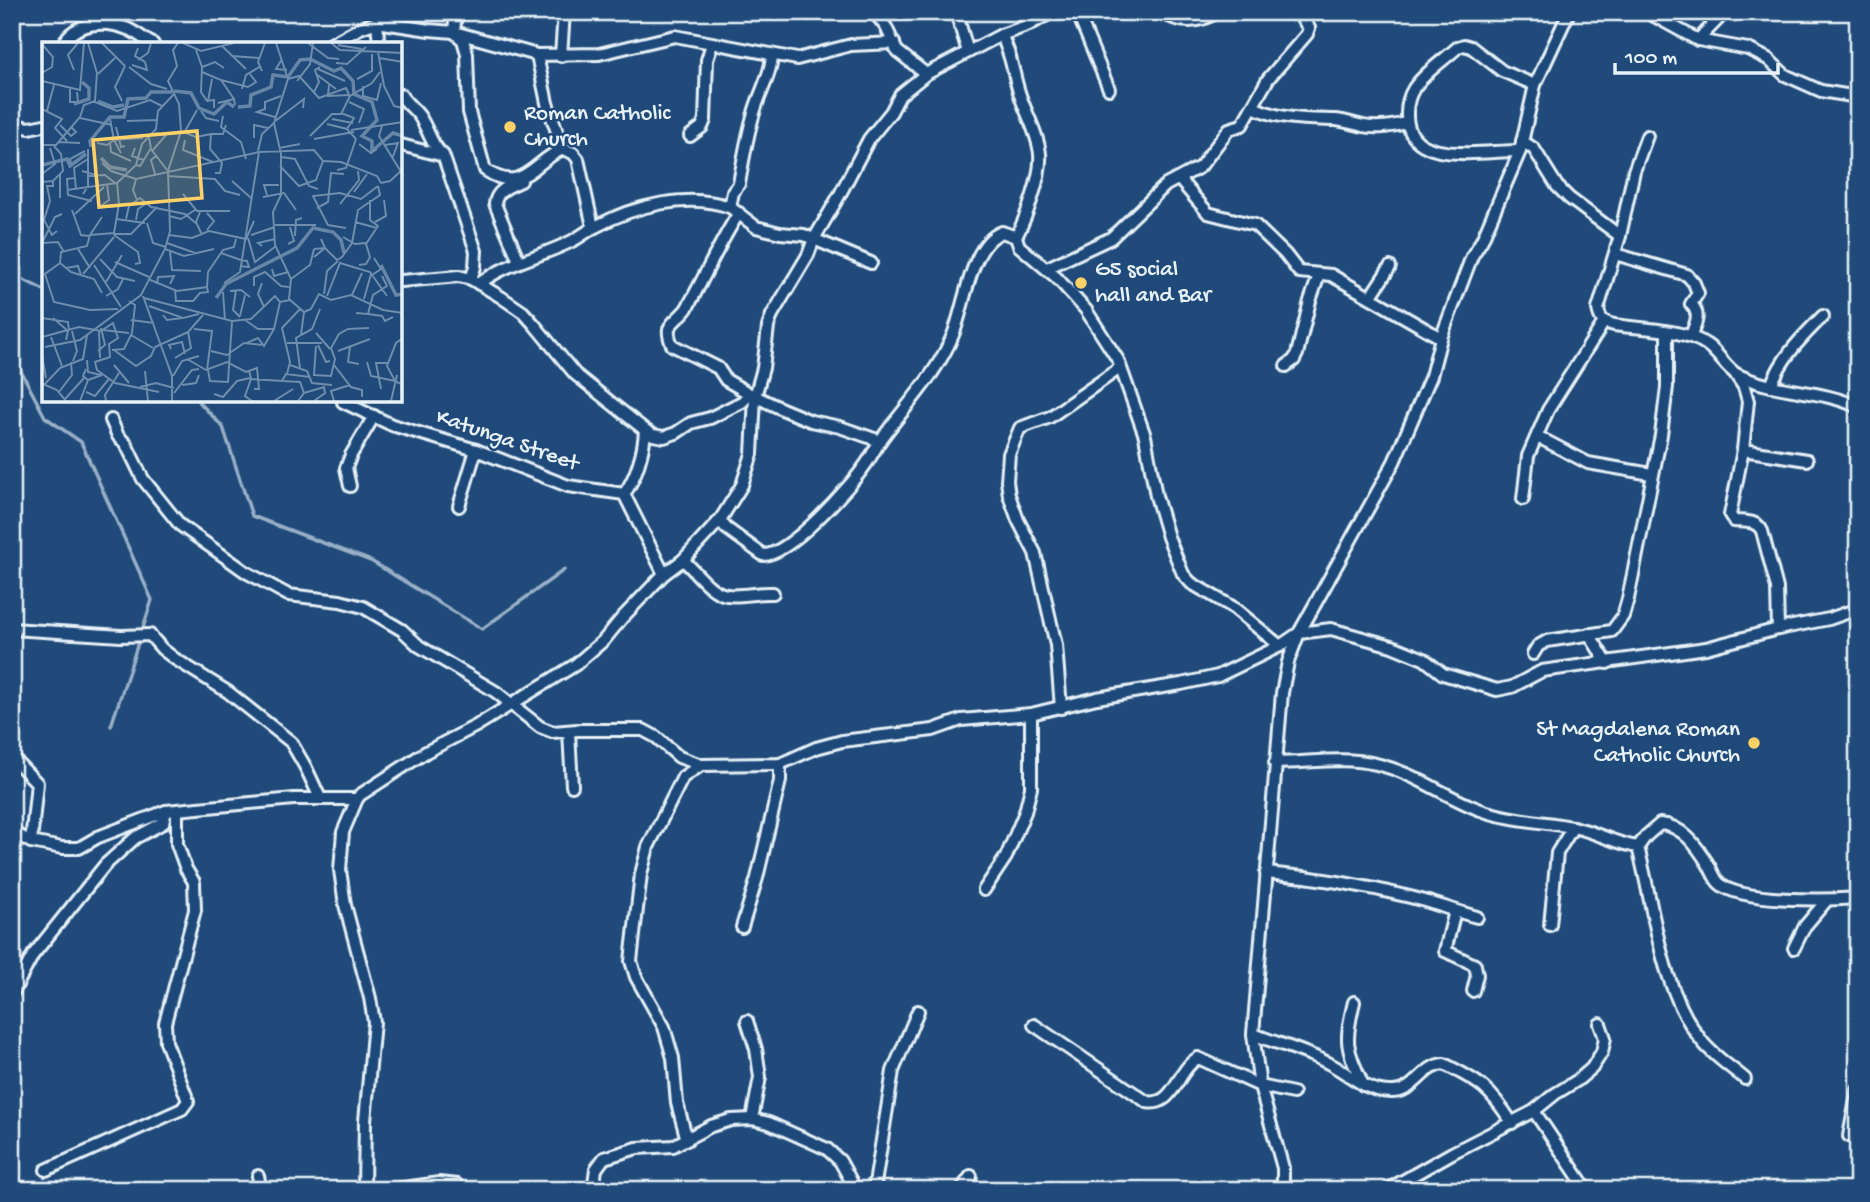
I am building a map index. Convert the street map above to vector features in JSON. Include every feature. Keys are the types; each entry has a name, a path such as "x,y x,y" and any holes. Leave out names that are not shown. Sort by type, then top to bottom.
{"street":[{"path":"454,32 456,12"},
{"path":"561,55 564,12"},
{"path":"874,12 886,27 897,51 926,74"},
{"path":"956,12 968,52"},
{"path":"364,1190 365,1121 374,1022 345,905 340,870 343,832 357,799 426,752 511,705 575,665 593,651 664,574 683,559 720,520 742,485 752,454 752,395 762,368 772,315 808,255 814,239 869,139 891,112 900,95 926,74 1052,12"},
{"path":"1077,12 1109,89"},
{"path":"1161,12 1175,20 1189,21 1202,21 1217,12"},
{"path":"1047,268 1111,238 1166,185 1199,167 1229,129 1242,125 1273,72 1307,34 1308,24 1297,12"},
{"path":"1283,1190 1279,1154 1260,1086 1253,1034 1275,763 1288,662 1298,633 1394,462 1431,376 1440,338 1472,256 1482,240 1521,146 1535,85 1569,12"},
{"path":"1647,12 1698,40 1748,49 1768,60 1785,75 1821,91 1858,97"},
{"path":"1698,40 1725,12"},
{"path":"378,17 379,42"},
{"path":"335,42 378,17 429,30 454,32 537,55 599,54 675,36 797,59 851,45 894,43"},
{"path":"64,42 68,35 90,23 129,30 150,42"},
{"path":"454,32 463,40 466,48 469,112 485,170 499,178 524,176"},
{"path":"1001,35 1040,152 1032,194 1016,237 1019,246 1047,268 1086,310 1118,360 1145,436 1156,496 1183,574 1191,583 1234,608 1280,646"},
{"path":"691,136 702,127 705,120 707,60 712,44"},
{"path":"1535,85 1502,71 1471,47 1464,45 1444,58 1416,86 1408,101 1407,123 1414,139 1434,149 1459,153 1521,146 1534,149 1557,186 1620,236"},
{"path":"537,55 547,103 563,149 573,153 578,159 593,227"},
{"path":"772,56 772,66 760,90 751,124 739,184 733,192 735,210 702,283 684,312 672,324 669,339 678,349 718,368 726,380 752,395 811,421 840,427 880,441"},
{"path":"402,97 418,114 431,137 432,146 443,155 476,251 475,282"},
{"path":"1254,107 1265,113 1286,117 1344,121 1364,126 1384,128 1407,123"},
{"path":"12,124 29,128 42,125"},
{"path":"1647,136 1634,171 1620,236 1598,309 1600,318 1604,322 1691,335 1709,346 1736,374 1744,387 1748,401 1743,450 1730,515 1734,521 1760,526 1777,588 1778,629"},
{"path":"402,145 443,155"},
{"path":"519,261 495,204 496,197 499,192 522,181 524,176 563,149"},
{"path":"1179,179 1208,213 1255,225 1285,254 1298,272 1331,275 1440,338"},
{"path":"475,282 519,261 571,242 618,215 668,202 699,201 735,210 757,227 804,235 872,263"},
{"path":"720,520 726,528 763,555 781,550 805,531 864,466 880,441 922,390 953,337 961,303 985,243 1002,232 1016,237"},
{"path":"1615,254 1687,275 1698,293 1691,304 1696,309 1698,320 1691,335"},
{"path":"1371,296 1390,267"},
{"path":"1286,366 1297,355 1319,275"},
{"path":"402,281 449,276 475,282 523,312 575,374 653,435 664,437 676,433 691,423 710,418 752,395"},
{"path":"1771,386 1776,372 1786,358 1822,316"},
{"path":"1523,499 1528,456 1548,410 1604,322"},
{"path":"1533,654 1538,646 1547,641 1612,631 1623,616 1644,526 1665,403 1667,332"},
{"path":"1061,708 1055,637 1035,553 1012,507 1007,481 1009,454 1020,428 1051,417 1120,368"},
{"path":"1736,374 1771,386 1844,400 1858,407"},
{"name":"Katunga Street","path":"343,402 392,425 476,450 568,486 624,495"},
{"path":"350,486 346,468 351,454 374,416"},
{"path":"111,420 118,436 127,444 143,479 180,525 246,572 288,595 340,601 363,607 402,630 419,646 495,692 540,727 553,732 643,730 675,753 701,765 780,764 816,748 851,739 933,730 961,720 1031,714 1097,698 1219,676 1280,646 1298,633 1331,629 1392,646 1424,659 1443,674 1497,690 1512,687 1542,671 1706,648 1829,619 1858,609"},
{"path":"645,430 631,486 624,495 635,512 664,574"},
{"path":"1536,438 1588,463 1651,474"},
{"path":"459,506 476,450"},
{"path":"1743,450 1807,460"},
{"path":"683,559 718,592 737,595 773,593"},
{"path":"12,629 121,636 150,635 168,654 228,692 291,742 300,755 320,799"},
{"path":"1589,634 1607,663"},
{"path":"984,890 1006,858 1028,800 1031,788 1031,714"},
{"path":"569,732 572,786"},
{"path":"675,753 683,777"},
{"path":"12,757 37,783 32,842"},
{"path":"1275,763 1308,763 1340,758 1374,763 1407,773 1476,808 1505,818 1573,827 1595,832 1623,845 1638,847"},
{"path":"742,927 757,878 780,781 780,764"},
{"path":"687,1140 677,1103 673,1058 664,1027 636,977 631,961 644,860 683,777 701,765"},
{"path":"12,832 32,842 62,848 79,848 98,837 172,811 225,805 357,799"},
{"path":"12,994 41,944 105,865 135,838 163,823 172,811"},
{"path":"46,1170 182,1109 188,1101 166,1042 165,1023 195,910 194,882 177,844 172,811"},
{"path":"1745,1079 1702,1042 1681,1006 1664,965 1638,847 1646,835 1660,824 1670,825 1680,830 1687,838 1720,884 1747,894 1827,900 1858,898"},
{"path":"1549,925 1556,853 1573,827"},
{"path":"1266,873 1315,877 1352,884 1412,897 1477,917"},
{"path":"1794,948 1805,926 1827,900"},
{"path":"1455,911 1445,951 1475,965 1477,975 1473,991"},
{"path":"1354,1002 1348,1026 1349,1055 1363,1085"},
{"path":"874,1190 893,1071 918,1011"},
{"path":"747,1021 756,1049 760,1077 752,1119"},
{"path":"1034,1024 1147,1102 1158,1103 1168,1098 1186,1068 1198,1058 1260,1086 1293,1093"},
{"path":"1387,1190 1534,1111 1592,1068 1602,1052 1605,1038 1600,1024"},
{"path":"1253,1034 1330,1063 1377,1091 1396,1093 1408,1089 1432,1067 1444,1064 1478,1081 1498,1101 1512,1123"},
{"path":"1330,1063 1349,1055"},
{"path":"1849,1136 1858,1090"},
{"path":"1534,1111 1587,1190"},
{"path":"593,1190 596,1169 604,1158 637,1148 673,1146 710,1126 740,1118 769,1123 827,1149 840,1161 856,1190"},
{"path":"258,1176 261,1190"},
{"path":"961,1190 971,1176"},
{"path":"390,1190 439,1183 457,1185"}],"waterway":[{"path":"12,274 42,289"},
{"path":"12,354 45,417 81,442 152,600 111,726"},
{"path":"199,402 223,427 252,516 371,561 482,629 564,570"}],"place":[{"name":"Roman Catholic Church","path":"510,127"},
{"name":"G5 social hall and Bar","path":"1081,283"},
{"name":"St Magdalena Roman Catholic Church","path":"1754,743"}]}
